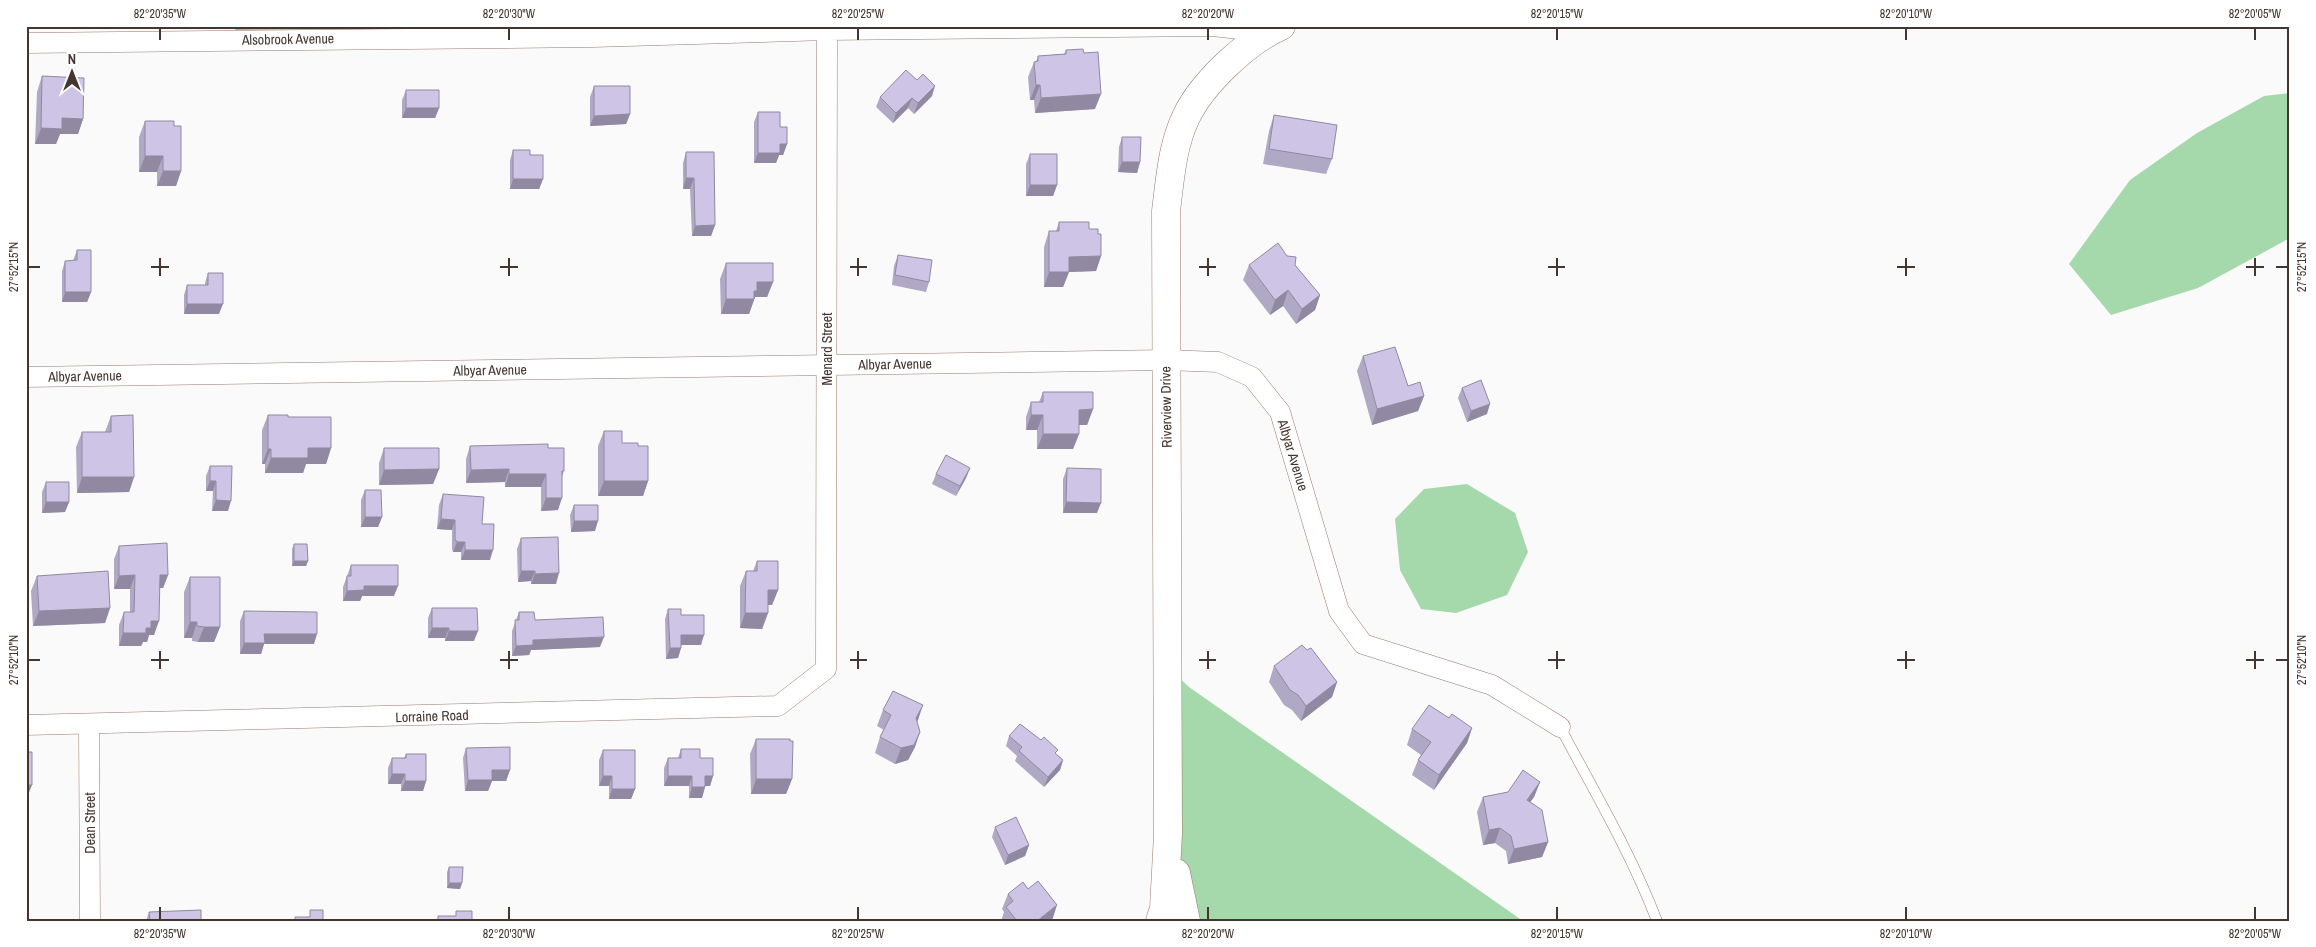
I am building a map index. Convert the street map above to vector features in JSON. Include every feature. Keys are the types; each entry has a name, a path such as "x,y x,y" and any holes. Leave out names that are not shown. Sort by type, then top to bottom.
{"street":[{"name":"Alsobrook Avenue","path":"26,43 593,37 827,28 1212,26 1274,29"},
{"name":"Menard Street","path":"826,669 827,28"},
{"name":"Riverview Drive","path":"1160,921 1164,908 1168,834 1166,211 1172,161 1186,117 1219,71 1274,29"},
{"name":"Albyar Avenue","path":"26,377 827,364 1166,360 1218,362 1252,376 1280,412 1339,611 1363,644 1492,686 1560,727"},
{"name":"Lorraine Road","path":"26,725 89,725 778,706 826,669"},
{"name":"Dean Street","path":"89,725 90,921"},
{"name":"Riverview Drive","path":"1168,834 1186,921"}],"lane":[{"path":"1560,727 1619,836 1657,921"}],"green space":[{"path":"231,26 341,26 341,29 236,30"},
{"path":"2290,93 2290,238 2198,288 2111,315 2069,264 2130,180 2197,133 2264,96"},
{"path":"1467,484 1515,513 1528,552 1507,595 1456,613 1421,609 1400,570 1395,519 1424,489"},
{"path":"1169,668 1189,687 1523,921 1160,921"}],"building":[{"path":"1083,49 1084,53 1098,52 1101,94 1041,98 1040,85 1036,85 1034,62 1038,61 1038,56 1066,54 1066,50"},
{"path":"906,70 917,80 923,74 935,86 918,103 912,98 896,113 880,97"},
{"path":"42,76 84,78 83,119 62,118 62,129 41,128"},
{"path":"594,86 630,86 630,114 594,116"},
{"path":"406,90 439,90 439,108 406,108"},
{"path":"758,112 780,112 780,127 787,127 787,144 780,144 780,153 758,153"},
{"path":"1274,115 1337,125 1332,159 1269,149"},
{"path":"145,121 174,121 174,126 181,126 181,171 163,171 163,156 145,156"},
{"path":"1122,137 1141,137 1140,162 1122,162"},
{"path":"513,150 530,150 530,155 543,155 543,179 513,179"},
{"path":"686,152 714,152 715,225 695,226 694,178 686,178"},
{"path":"1030,154 1057,154 1057,185 1030,185"},
{"path":"1059,222 1089,222 1089,229 1098,229 1098,234 1101,234 1101,256 1069,257 1069,272 1049,272 1049,231 1059,231"},
{"path":"1278,243 1287,256 1296,257 1295,265 1320,295 1302,309 1288,290 1275,300 1249,265"},
{"path":"77,250 91,250 91,292 65,292 65,261 77,260"},
{"path":"898,255 932,260 929,282 895,275"},
{"path":"726,263 773,263 773,282 757,282 757,291 754,291 754,299 726,299"},
{"path":"208,273 223,273 223,304 187,304 187,285 208,285"},
{"path":"1395,347 1408,386 1420,382 1424,396 1377,409 1363,356"},
{"path":"1481,380 1490,404 1471,411 1462,388"},
{"path":"1043,392 1093,392 1093,409 1079,410 1079,434 1043,434 1043,415 1031,415 1031,402 1043,402"},
{"path":"133,415 134,477 82,477 82,432 111,432 111,416"},
{"path":"268,415 331,417 331,448 308,448 308,458 271,458 271,449 268,449"},
{"path":"604,431 622,431 622,443 638,443 638,446 648,446 648,481 604,481"},
{"path":"548,444 548,448 564,448 562,498 546,498 546,474 509,474 509,469 471,470 470,446"},
{"path":"384,448 439,448 439,469 384,470"},
{"path":"946,455 970,468 960,486 936,474"},
{"path":"210,466 232,466 231,501 216,500 216,481 210,481"},
{"path":"1067,468 1101,469 1101,503 1066,502"},
{"path":"46,482 69,482 69,502 46,502"},
{"path":"365,490 381,490 382,517 365,517"},
{"path":"443,494 484,497 482,524 494,524 493,550 465,550 465,542 457,542 455,539 455,520 441,519"},
{"path":"574,505 598,505 598,521 574,521"},
{"path":"558,537 559,573 535,574 535,571 521,571 521,538"},
{"path":"167,543 168,575 160,575 159,621 151,621 151,628 146,628 146,633 123,633 124,612 134,612 135,575 119,576 119,546"},
{"path":"294,544 307,544 308,561 294,561"},
{"path":"757,561 778,561 778,590 768,590 768,613 745,613 746,571 757,571"},
{"path":"351,565 398,565 398,586 364,586 364,590 347,591 347,576 351,576"},
{"path":"108,571 110,608 39,611 37,576"},
{"path":"190,577 220,577 220,627 197,626 197,622 190,622"},
{"path":"432,608 477,608 478,631 449,631 449,628 432,628"},
{"path":"668,609 681,609 681,615 704,615 704,635 681,635 681,648 670,648"},
{"path":"244,611 317,612 317,634 264,634 265,643 244,643"},
{"path":"519,612 534,612 535,620 603,617 604,637 533,640 533,645 516,646 515,620 519,620"},
{"path":"1302,645 1307,650 1311,648 1337,682 1306,706 1298,695 1290,690 1274,666"},
{"path":"893,691 923,705 916,718 920,732 914,745 901,748 880,737 891,715 883,710"},
{"path":"1429,705 1449,718 1452,714 1472,728 1439,775 1418,760 1431,742 1412,729"},
{"path":"1020,724 1041,740 1044,737 1058,750 1055,753 1063,760 1048,777 1019,751 1022,747 1009,736"},
{"path":"756,739 790,739 790,741 793,741 792,779 756,779"},
{"path":"510,747 510,770 492,770 492,780 468,780 466,748"},
{"path":"681,749 700,749 700,758 713,758 713,776 705,776 705,787 692,787 692,776 668,776 668,758 681,758"},
{"path":"603,750 635,750 635,789 612,789 612,776 603,776"},
{"path":"26,752 32,752 32,785 26,785"},
{"path":"406,754 426,754 426,781 405,781 405,774 392,774 392,758 406,758"},
{"path":"1523,770 1540,782 1527,800 1542,810 1548,842 1514,849 1511,836 1500,828 1489,830 1483,797 1508,792"},
{"path":"1016,817 1029,845 1008,855 995,827"},
{"path":"449,867 463,867 462,883 449,883"},
{"path":"1038,881 1057,905 1037,921 1017,921 1006,907 1013,901 1008,894 1023,882 1028,889"},
{"path":"201,910 201,920 208,921 150,921 149,912"},
{"path":"310,910 323,910 323,921 295,921 295,917 310,917"},
{"path":"456,911 472,911 472,921 438,921 438,916 456,916"}]}
